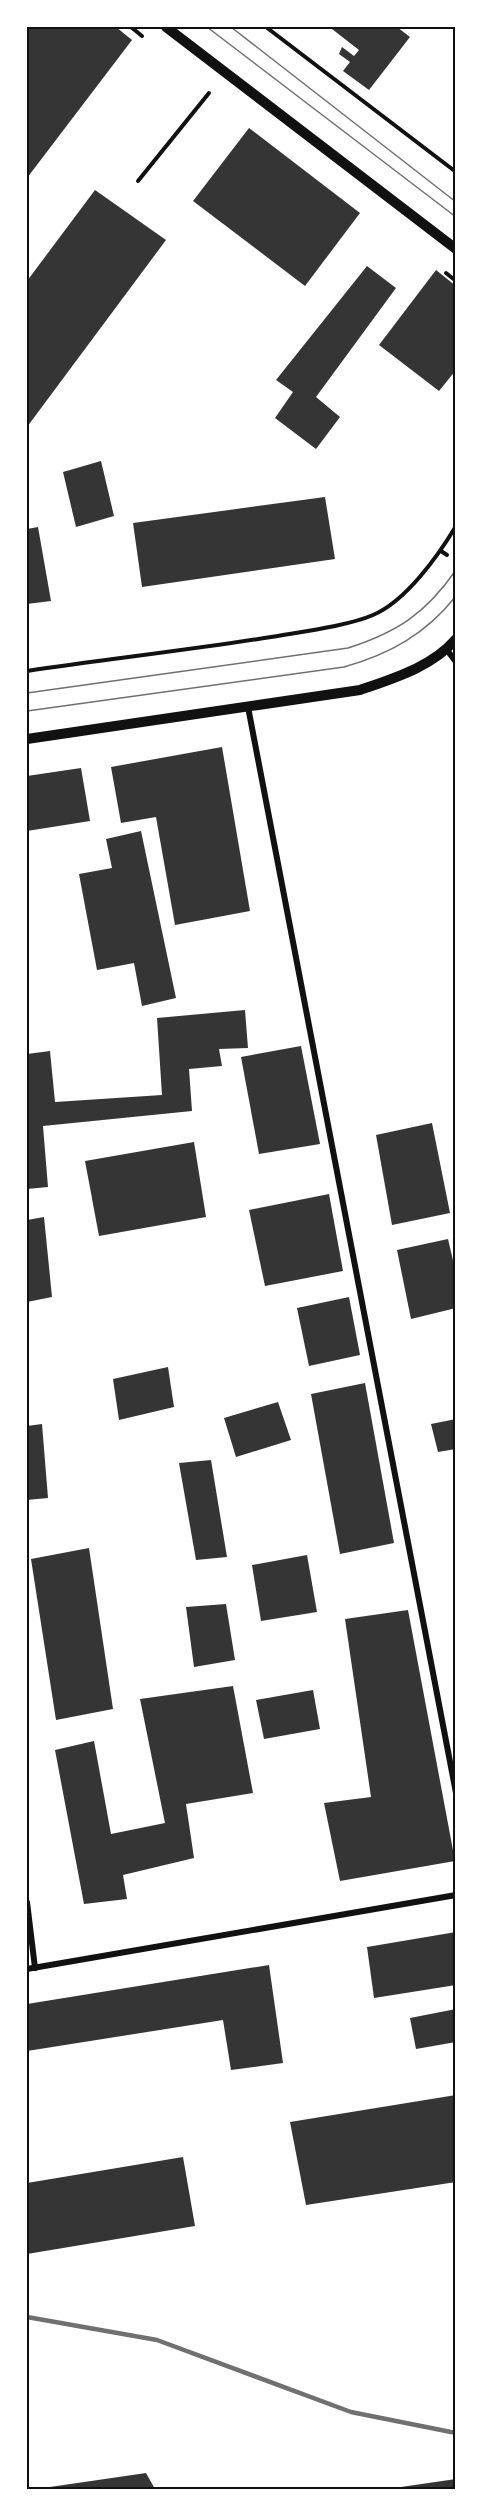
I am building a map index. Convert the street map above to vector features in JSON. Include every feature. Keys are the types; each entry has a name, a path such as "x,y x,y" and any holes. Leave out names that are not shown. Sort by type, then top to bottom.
{"street":[{"path":"166,27 456,249"},
{"path":"27,739 360,690 405,675 447,650 456,639"},
{"path":"447,650 456,662"},
{"path":"248,707 456,1793"},
{"path":"27,1969 456,1895"},
{"path":"27,1902 35,1968"}],"path":[{"path":"266,27 456,172"},
{"path":"138,181 209,93"},
{"path":"27,671 307,631 374,615 411,587 441,551 456,526"},
{"path":"441,551 447,555"}],"building":[{"path":"27,27 116,27 132,40 27,178"},
{"path":"333,27 397,27 410,37 369,90 343,71 350,62 339,54 342,47 354,56 359,50 332,29"},
{"path":"249,128 360,213 305,286 193,201"},
{"path":"95,190 166,240 27,427 27,281"},
{"path":"367,266 396,288 316,397 340,417 316,449 275,418 293,392 276,380"},
{"path":"436,270 456,286 456,370 439,391 379,345"},
{"path":"101,461 114,516 76,527 63,472"},
{"path":"325,497 335,559 142,587 133,523"},
{"path":"38,527 51,601 27,604 27,529"},
{"path":"222,747 250,911 175,925 156,817 121,823 111,767"},
{"path":"81,768 90,821 27,831 27,776"},
{"path":"141,831 176,998 142,1006 134,963 97,970 79,874 112,868 106,839"},
{"path":"245,1010 248,1048 219,1049 222,1066 189,1069 192,1111 43,1126 48,1187 27,1189 27,1054 50,1051 55,1102 162,1095 157,1018"},
{"path":"301,1046 320,1144 259,1154 241,1057"},
{"path":"432,1123 450,1213 392,1225 376,1135"},
{"path":"194,1142 206,1217 99,1236 85,1161"},
{"path":"329,1194 343,1271 265,1286 249,1210"},
{"path":"44,1217 52,1297 27,1302 27,1220"},
{"path":"448,1239 456,1273 456,1308 411,1319 397,1250"},
{"path":"349,1297 360,1355 309,1366 297,1308"},
{"path":"168,1367 174,1407 119,1420 113,1379"},
{"path":"365,1383 394,1543 340,1554 311,1394"},
{"path":"278,1402 291,1440 236,1457 224,1418"},
{"path":"456,1419 456,1449 438,1452 431,1424"},
{"path":"42,1424 48,1498 27,1500 27,1426"},
{"path":"211,1460 227,1557 196,1560 179,1463"},
{"path":"89,1548 113,1709 56,1720 31,1559"},
{"path":"307,1555 317,1612 261,1621 252,1565"},
{"path":"226,1604 235,1660 194,1667 186,1607"},
{"path":"408,1610 455,1861 340,1881 324,1803 371,1797 345,1619"},
{"path":"233,1686 253,1793 186,1804 194,1858 123,1875 127,1899 84,1904 55,1750 94,1741 111,1834 165,1823 140,1699"},
{"path":"313,1690 320,1729 264,1739 256,1700"},
{"path":"456,1932 456,1985 374,1998 367,1947"},
{"path":"269,1965 283,2063 231,2070 223,2020 27,2051 27,2004"},
{"path":"456,2009 456,2042 416,2049 410,2018"},
{"path":"456,2095 456,2182 306,2205 290,2122"},
{"path":"183,2157 195,2226 27,2254 27,2183"},
{"path":"146,2473 155,2489 43,2489 43,2488"},
{"path":"456,2479 456,2489 394,2489 394,2488"}],"tram line":[{"path":"207,27 456,217"},
{"path":"231,27 456,202"},
{"path":"27,693 348,648 382,635 410,619 434,598 456,570"},
{"path":"27,711 344,667 377,656 406,641 420,632 456,596"}],"railway":[{"path":"27,2317 157,2340 351,2412 456,2433"}]}
